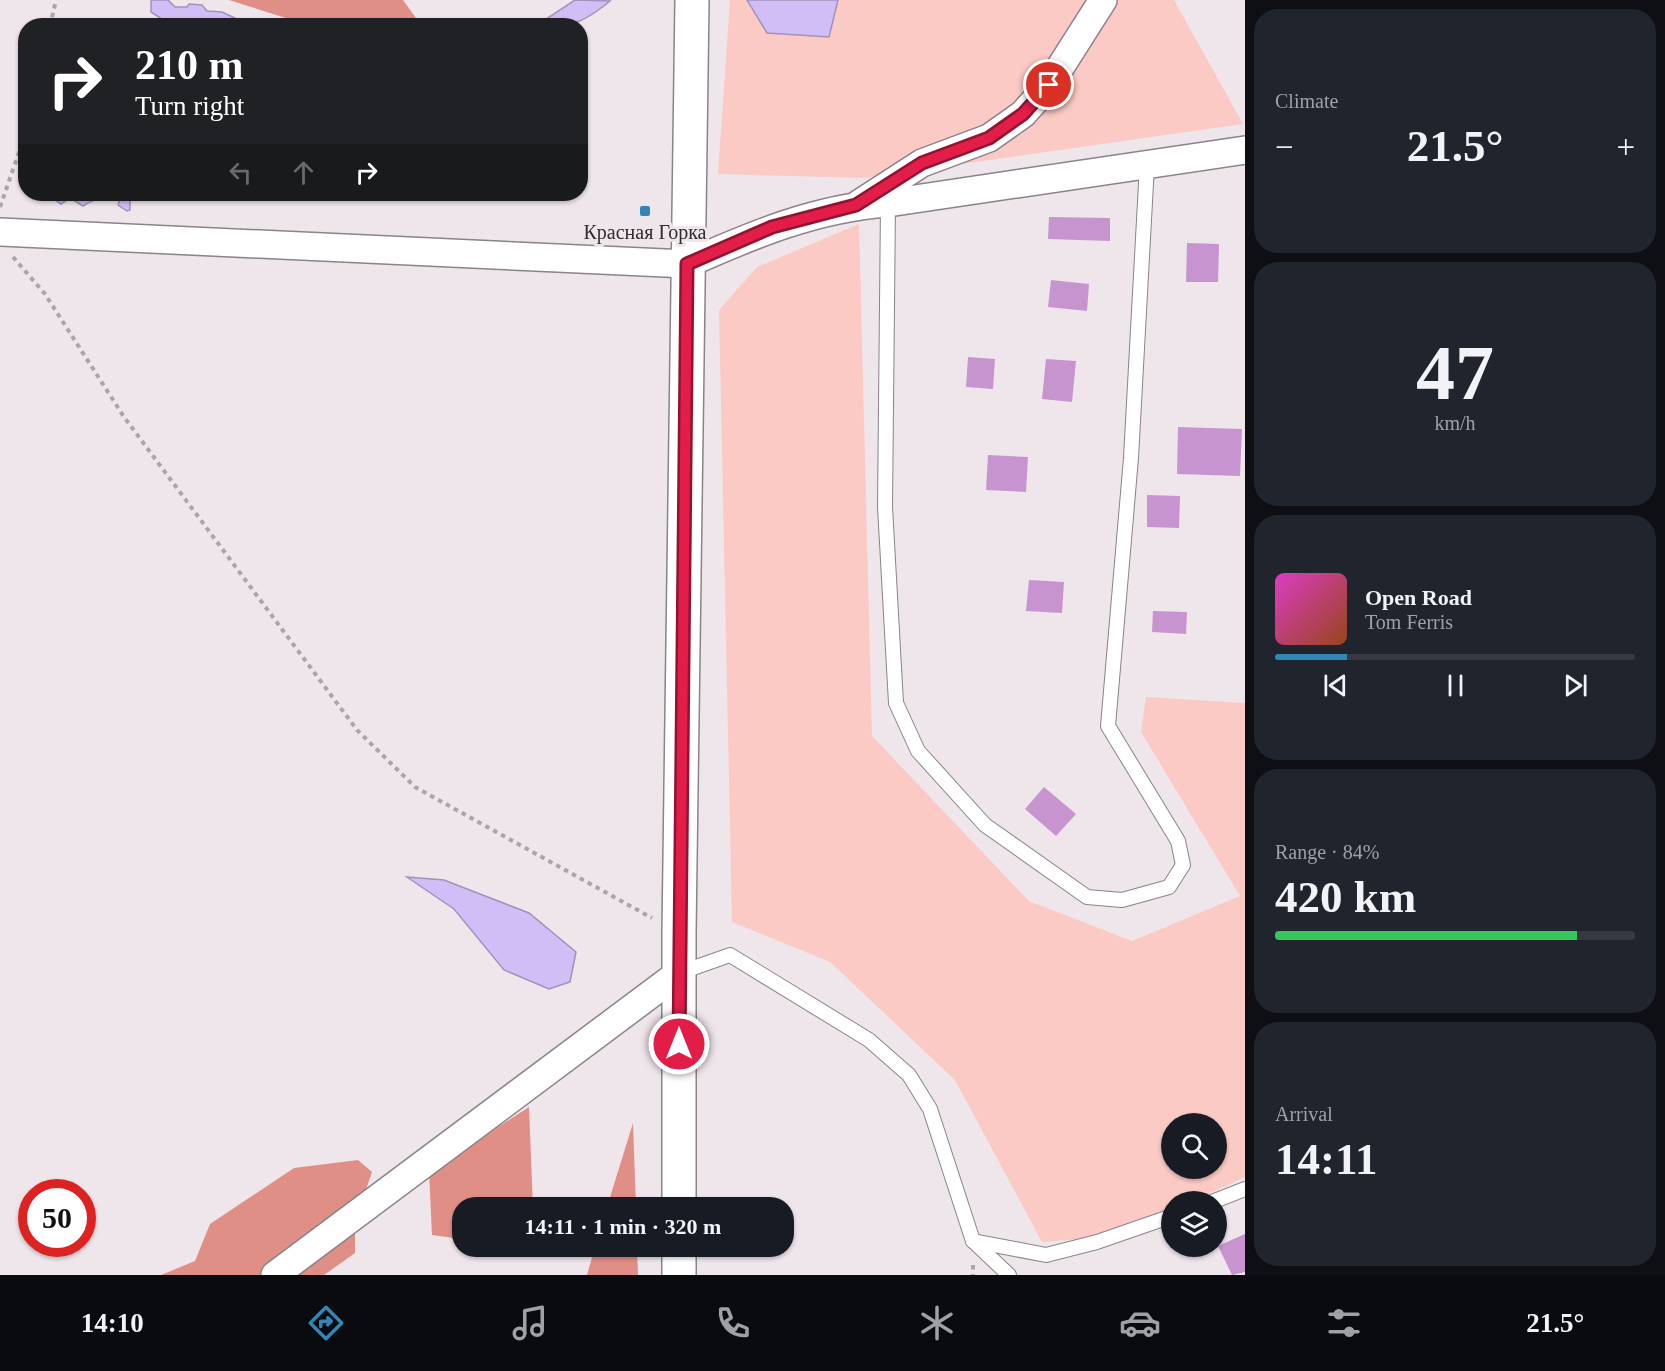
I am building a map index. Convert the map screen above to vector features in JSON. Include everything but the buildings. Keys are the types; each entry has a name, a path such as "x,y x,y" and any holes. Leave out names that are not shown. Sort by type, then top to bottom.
{"main road":[{"path":"679,1197 679,932 692,0"},
{"path":"679,1257 679,1275"}],"street":[{"path":"856,205 922,163 989,138 1023,114 1049,85 1103,0"},
{"path":"4,242 687,264 772,227 856,205 888,203 1245,150"},
{"path":"275,1275 679,973"}],"lane":[{"path":"888,203 885,507 896,703 918,751 985,825 1087,897 1122,900 1169,887 1184,865 1178,841 1108,726 1131,458 1148,165"},
{"path":"679,973 730,955 869,1040 909,1075 930,1109 972,1241 1010,1275"},
{"path":"1227,1196 1245,1189"},
{"path":"972,1241 1046,1254 1097,1242 1161,1220"}],"path":[{"path":"52,18 56,0"},
{"path":"0,207 18,155"},
{"path":"4,242 45,294 124,417 357,730 415,787 679,932"}],"shaded area":[{"path":"151,0 168,0 175,7 187,7 189,4 202,5 207,11 222,12 235,18 160,18 151,12"},
{"path":"229,0 403,0 416,18 286,18"},
{"path":"575,0 610,1 586,18 548,18"},
{"path":"730,0 1174,0 1243,124 864,178 718,174"},
{"path":"747,0 838,0 829,37 767,33"},
{"path":"75,201 92,201 83,206"},
{"path":"119,201 130,201 130,210 127,211 118,205"},
{"path":"859,224 872,736 1029,901 1132,941 1240,896 1141,732 1146,697 1245,703 1245,1177 1215,1191 1161,1191 1161,1217 1119,1236 1042,1242 955,1080 830,962 732,922 719,310 757,267"},
{"path":"407,877 444,880 529,913 576,952 570,982 549,989 504,970 454,909"},
{"path":"529,1107 533,1197 452,1197 452,1238 432,1235 429,1171"},
{"path":"633,1123 636,1197 610,1197"},
{"path":"358,1160 372,1172 355,1222 355,1253 324,1275 161,1275 195,1261 210,1224 294,1168"},
{"path":"592,1257 637,1257 638,1275 587,1275"}],"place":[{"name":"Красная Горка","path":"645,211"}],"route":[{"path":"679,1044 687,264 772,227 856,205 922,163 989,138 1023,114 1049,85"}]}
